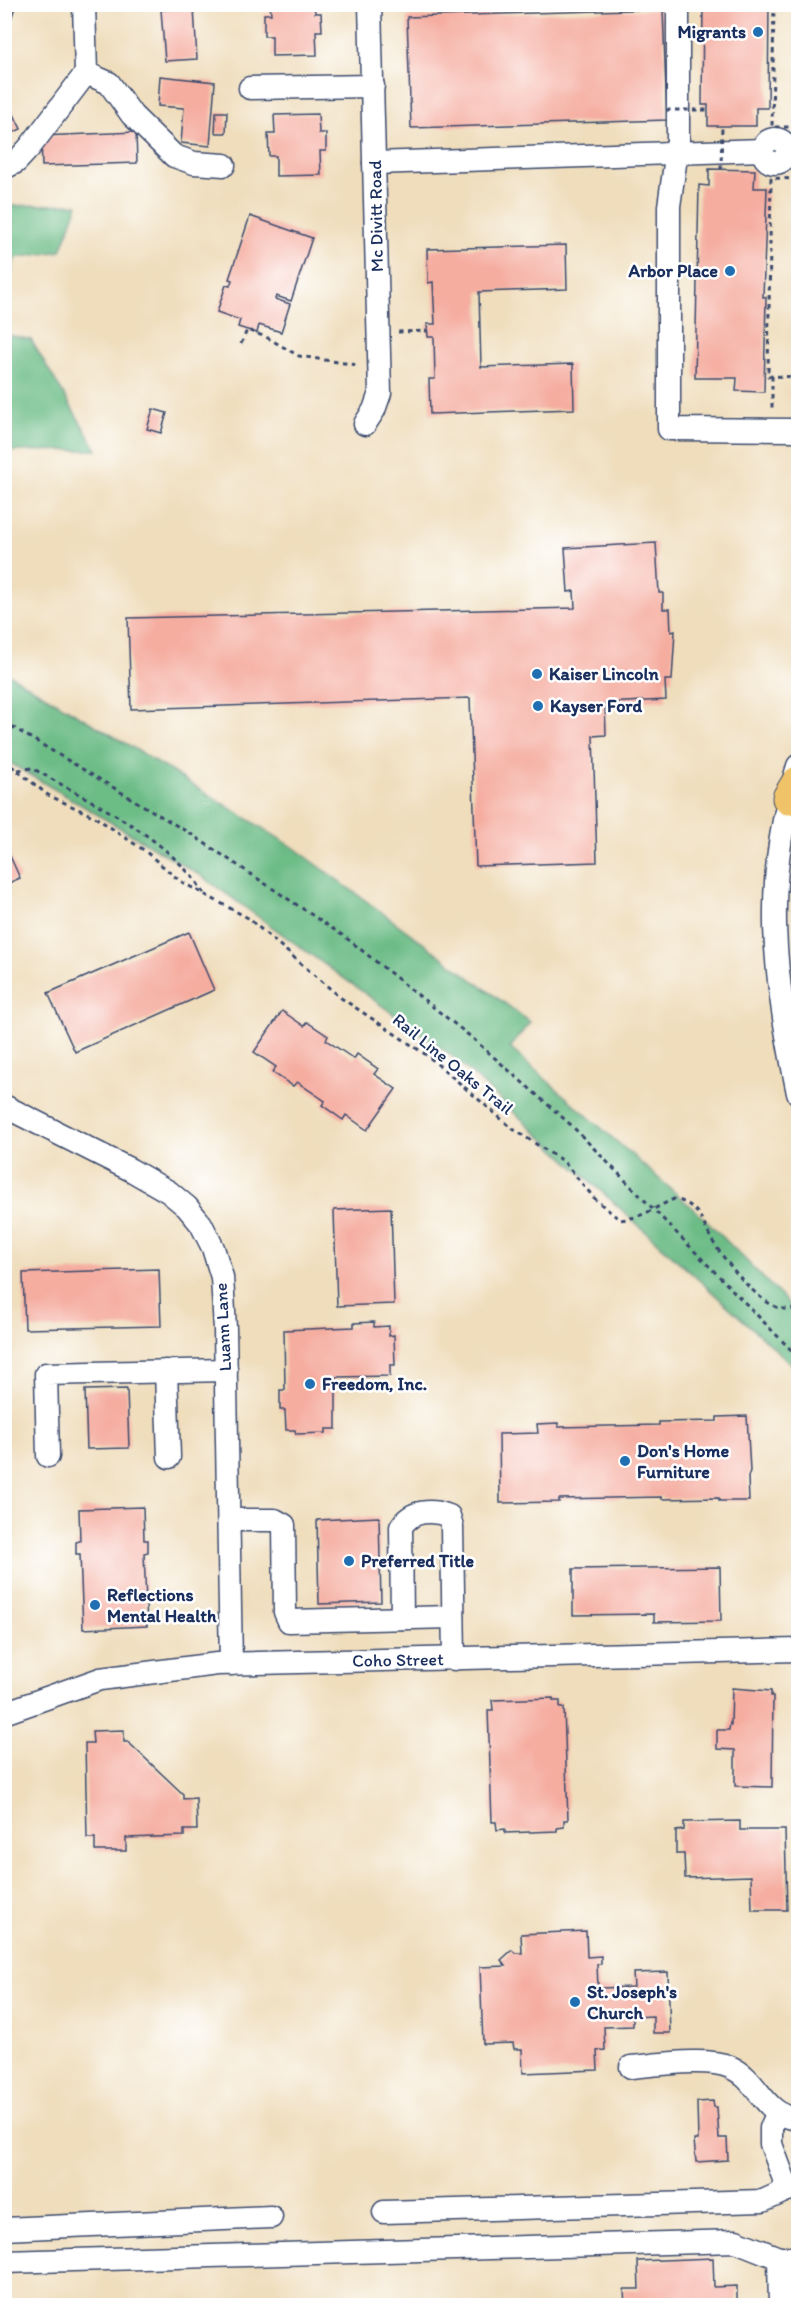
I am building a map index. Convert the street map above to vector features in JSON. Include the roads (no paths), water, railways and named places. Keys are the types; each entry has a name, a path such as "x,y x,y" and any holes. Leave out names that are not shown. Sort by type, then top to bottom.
{"street":[{"path":"4,168 16,162 29,148 86,73 84,4"},
{"name":"Mc Divitt Road","path":"365,424 374,410 380,393 370,4"},
{"path":"678,4 672,110 677,152 669,206 669,429 798,430"},
{"path":"86,73 109,83 132,115 174,156 194,163 224,165"},
{"path":"250,88 373,86"},
{"path":"374,163 677,152 721,160 787,148"},
{"path":"798,765 778,854 774,943 780,1000 798,1093"},
{"name":"Luann Lane","path":"4,1106 131,1170 169,1192 187,1207 201,1224 213,1248 222,1277 226,1370 231,1664"},
{"path":"48,1456 46,1374 226,1370"},
{"path":"166,1371 169,1457"},
{"path":"402,1618 401,1527 406,1518 419,1513 439,1512 449,1516 452,1526 454,1659"},
{"path":"229,1520 275,1520 284,1526 285,1612 290,1621 453,1617"},
{"name":"Coho Street","path":"4,1713 100,1679 177,1668 231,1664 798,1650"},
{"path":"384,2212 763,2201 793,2187 771,2144 771,2128 788,2116 745,2076 729,2067 714,2063 631,2067"},
{"path":"4,2229 271,2217"},
{"path":"4,2262 736,2241 789,2258 780,2306"}],"place":[{"name":"Migrants","path":"758,32"},
{"name":"Arbor Place","path":"730,271"},
{"name":"Kaiser Lincoln","path":"537,674"},
{"name":"Kayser Ford","path":"538,706"},
{"name":"Freedom, Inc.","path":"310,1384"},
{"name":"Don's Home Furniture","path":"625,1461"},
{"name":"Preferred Title","path":"349,1561"},
{"name":"Reflections Mental Health","path":"95,1605"},
{"name":"St. Joseph's Church","path":"575,2002"}]}
